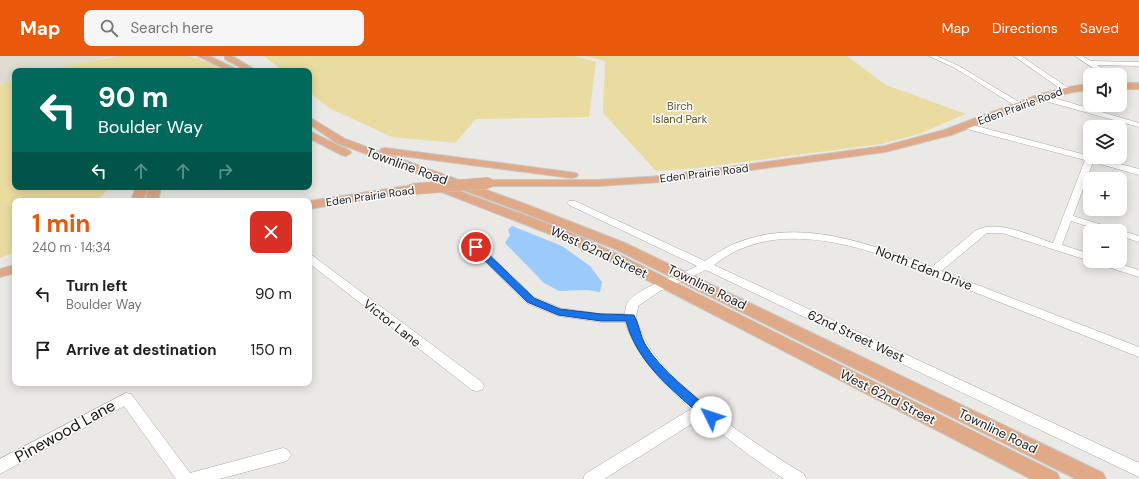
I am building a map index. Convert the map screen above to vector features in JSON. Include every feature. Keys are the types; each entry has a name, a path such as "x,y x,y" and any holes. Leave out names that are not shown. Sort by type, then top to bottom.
{"main road":[{"path":"202,56 229,68"},
{"path":"220,56 236,62"},
{"path":"226,56 248,68"},
{"path":"1127,85 1139,86"},
{"name":"Eden Prairie Road","path":"312,205 413,189 488,183 630,181 684,176 885,149 910,144 966,126 1067,89 1083,88"},
{"name":"Townline Road","path":"312,122 341,141 576,228 684,275 1096,479"},
{"path":"328,133 366,146 393,152 630,181"},
{"name":"West 62nd Street","path":"312,136 343,152 557,232 604,253 1050,479"},
{"path":"0,273 12,270"}],"street":[{"path":"932,56 958,67 1020,105"},
{"path":"1017,56 1060,86 1067,89"},
{"path":"1078,56 1098,68"},
{"path":"1090,63 1139,64"},
{"path":"1042,97 1139,126"},
{"path":"966,126 1083,157"},
{"path":"1056,247 1088,164"},
{"path":"1109,164 1139,172"},
{"name":"62nd Street West","path":"572,203 936,373 1139,470"},
{"path":"1068,217 1091,224"},
{"path":"933,272 984,230 1003,230 1083,256"},
{"name":"North Eden Drive","path":"630,318 633,304 657,287 667,284 705,266 733,248 755,241 798,235 838,239 859,244 1139,352"},
{"path":"1127,235 1139,238"},
{"path":"475,236 476,247 530,300 558,312 601,318 630,318 638,340 651,360 662,373 702,410 739,440 775,466 798,479"},
{"name":"Victor Lane","path":"312,260 477,386"},
{"path":"1121,268 1139,274"},
{"name":"Pinewood Lane","path":"0,467 126,398 185,479"},
{"path":"591,479 702,410"},
{"path":"193,479 283,455"}],"shaded area":[{"path":"0,56 112,56 60,68 12,68 12,81 0,85"}],"green space":[{"path":"120,56 186,56 195,58 209,56 198,59 213,64 219,68 59,68"},
{"path":"264,56 575,56 596,62 589,117 476,119 455,143 392,137 329,108 312,94 312,68 279,68"},
{"name":"Birch Island Park","path":"585,56 847,56 886,85 966,114 919,134 881,144 698,168 656,171 603,113 605,61"},
{"path":"12,81 12,190 107,190 100,198 12,198 12,253 0,258 0,85"}],"water":[{"path":"512,226 562,246 590,266 602,282 600,292 587,290 559,291 544,283 505,243 510,235 508,230"}],"route":[{"path":"476,247 530,300 558,312 601,318 630,318 641,345 651,360 662,373 711,417"}]}
